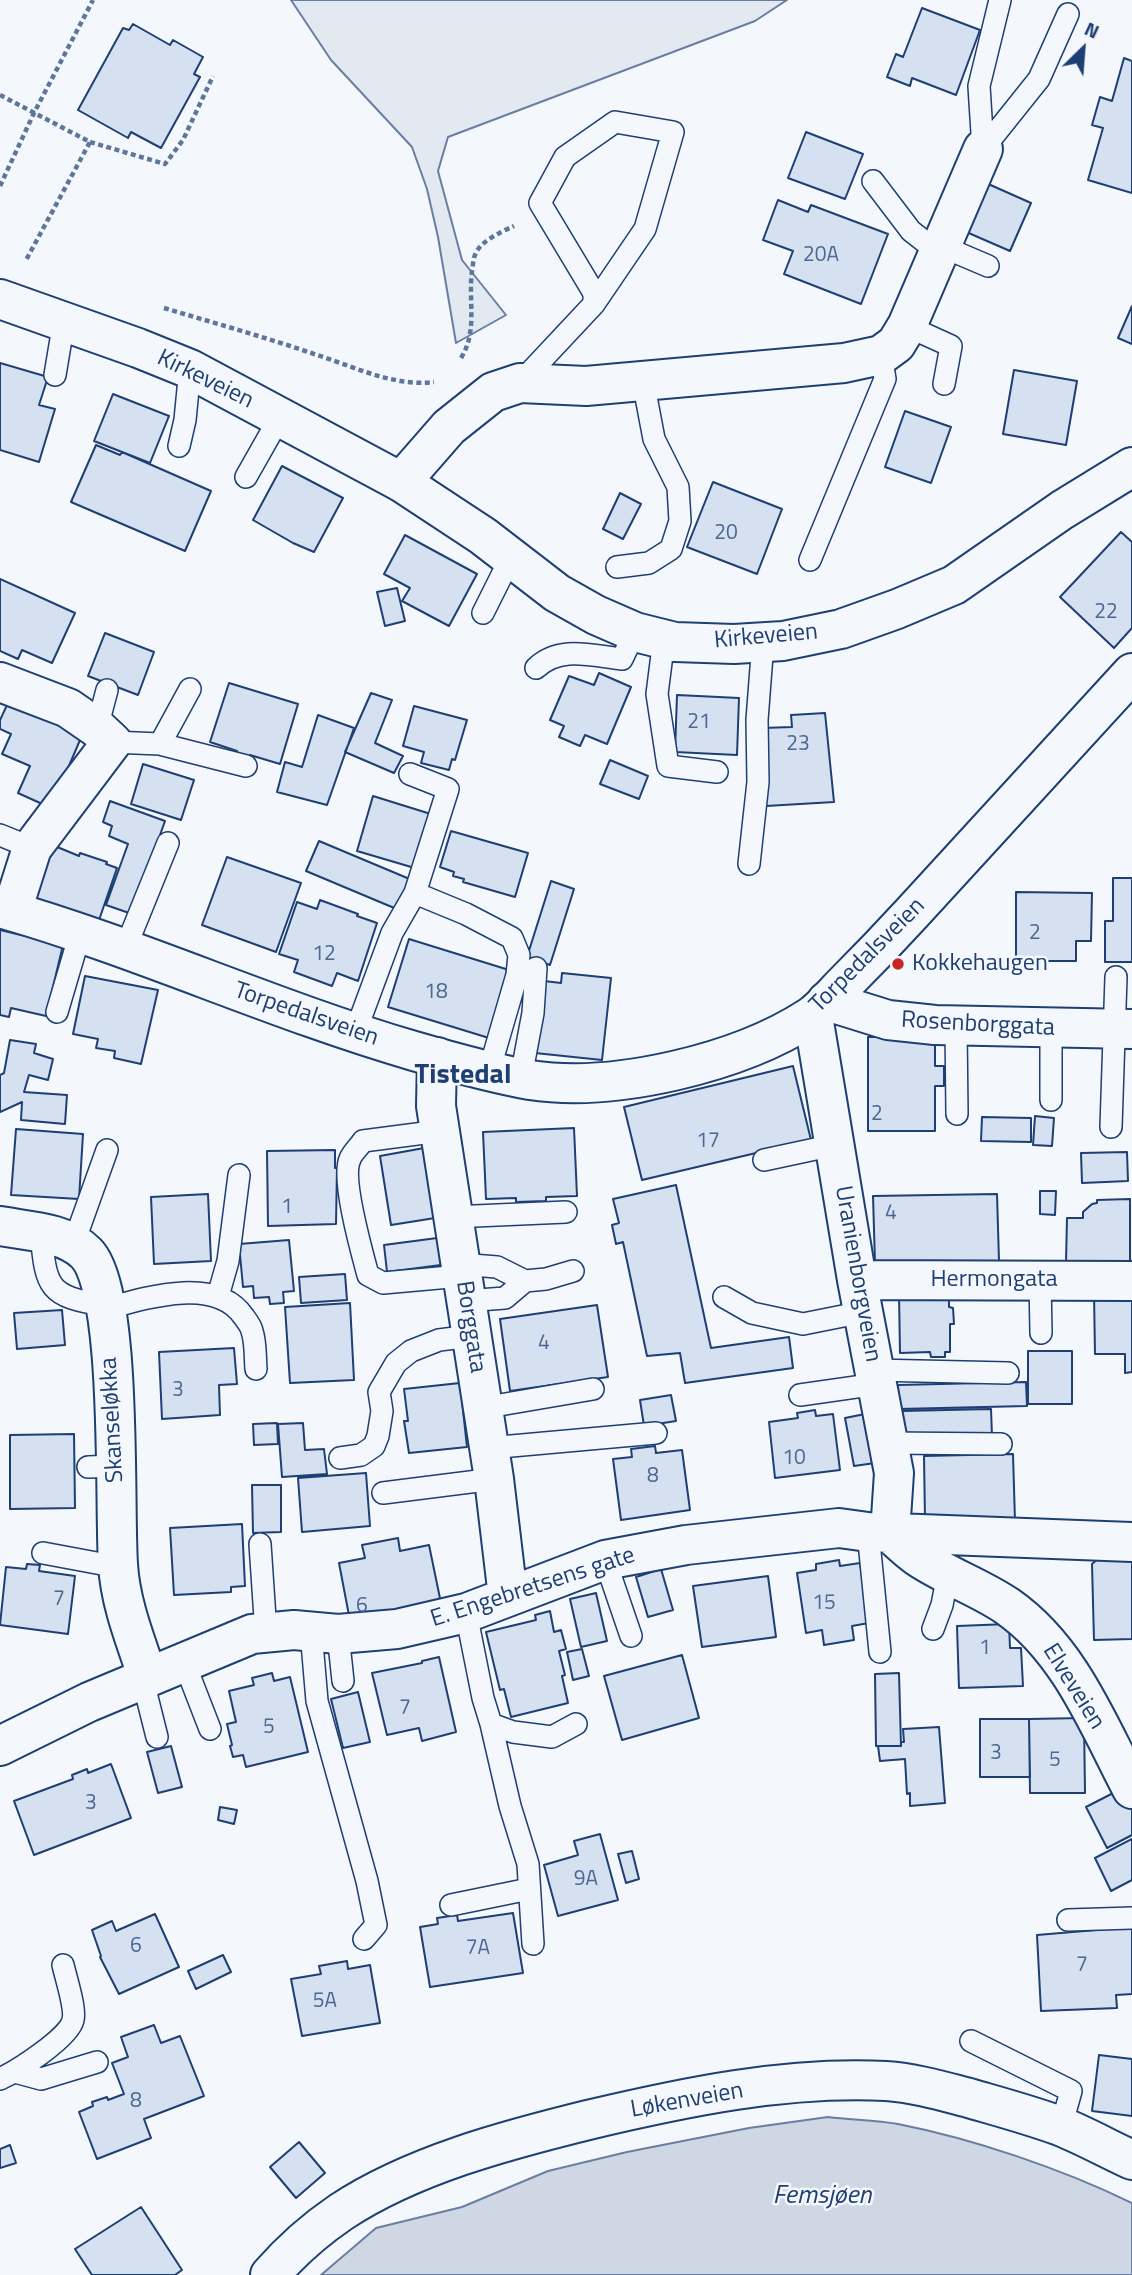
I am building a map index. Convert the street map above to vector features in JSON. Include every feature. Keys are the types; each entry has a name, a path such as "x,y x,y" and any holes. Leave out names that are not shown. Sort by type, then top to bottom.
{"street":[{"path":"401,482 449,427 494,392 520,383 586,386 643,382 844,363 881,355 896,344 907,326 983,149"},
{"name":"Kirkeveien","path":"0,299 190,369 401,482 511,557 557,593 596,615 675,642 734,644 783,641 841,629 954,585 1062,510 1132,467"},
{"name":"Torpedalsveien","path":"6,909 80,933 355,1033 437,1058 505,1074 570,1082 612,1082 681,1069 742,1050 777,1035 820,1008 877,951 1132,673"},
{"path":"0,682 68,708 104,735 16,842 6,909"},
{"name":"Rosenborggata","path":"820,1008 888,1020 956,1026 1051,1029 1122,1038"},
{"name":"Uranienborgveien","path":"820,1008 835,1145 860,1296 894,1473 879,1532"},
{"name":"Borggata","path":"437,1058 436,1106 491,1463 508,1597"},
{"path":"0,1226 57,1239"},
{"name":"Skanseløkka","path":"57,1239 86,1253 95,1266 105,1307 109,1334 102,1466 118,1567 130,1625 146,1679"},
{"name":"Hermongata","path":"860,1296 1040,1280 1132,1281"},
{"name":"E. Engebretsens gate","path":"0,1746 89,1702 252,1634 294,1630 324,1633 397,1629 466,1613 606,1560 700,1543 839,1528 1132,1542"},
{"name":"Elveveien","path":"879,1532 1006,1606 1035,1628 1060,1658 1082,1693 1132,1789"},
{"name":"Løkenveien","path":"271,2275 282,2261 341,2212 394,2184 443,2163 526,2135 710,2094 797,2084 887,2081 925,2086 1062,2127 1132,2160"}],"lane":[{"path":"983,149 979,86 1000,0"},
{"path":"983,149 1040,79 1068,13"},
{"path":"520,383 594,304 645,229 673,132 615,122 565,157 540,203 594,293 594,304"},
{"path":"873,181 911,231 940,249 988,265"},
{"path":"55,375 64,321"},
{"path":"907,326 951,346 944,384"},
{"path":"810,560 885,379 881,355"},
{"path":"178,446 185,420 190,369"},
{"path":"617,567 649,563 671,549 680,521 678,487 654,439 643,382"},
{"path":"246,477 280,416"},
{"path":"483,612 511,557"},
{"path":"536,668 546,658 569,652 622,659 650,635"},
{"path":"650,635 668,766 717,772"},
{"path":"749,864 758,782 757,720 762,642"},
{"path":"160,744 190,689"},
{"path":"107,690 104,735 160,744 246,766"},
{"path":"355,1033 392,933 415,893 448,789 410,774"},
{"path":"125,949 168,843"},
{"path":"415,893 466,914 512,938 519,955 505,1074"},
{"path":"57,1012 80,933"},
{"path":"505,1074 533,1013 536,968"},
{"path":"1111,1127 1122,1038 1116,1017 1116,977"},
{"path":"956,1026 957,1114"},
{"path":"1051,1029 1051,1100"},
{"path":"440,1131 363,1141 348,1161 349,1191 368,1275 383,1283 505,1298 524,1281"},
{"path":"764,1160 835,1145"},
{"path":"57,1239 107,1150"},
{"path":"218,1296 228,1261 239,1175"},
{"path":"452,1217 566,1212"},
{"path":"340,1458 361,1455 374,1446 382,1411 379,1392 396,1363 411,1351 439,1339 464,1294 497,1267 524,1281 546,1279 573,1271"},
{"path":"1040,1280 1041,1333"},
{"path":"105,1307 154,1296 191,1293 218,1296 238,1308 252,1330 256,1369"},
{"path":"724,1297 752,1312 803,1324 860,1296"},
{"path":"800,1395 876,1377 1009,1373"},
{"path":"482,1408 593,1389"},
{"path":"383,1493 491,1463 656,1433"},
{"path":"888,1443 1001,1444"},
{"path":"879,1532 880,1651"},
{"path":"260,1544 265,1633"},
{"path":"43,1553 118,1567"},
{"path":"606,1560 631,1636"},
{"path":"933,1629 942,1605 948,1574"},
{"path":"466,1613 483,1698 510,1806 528,1864 533,1944"},
{"path":"324,1633 343,1681"},
{"path":"324,1633 317,1701 367,1881 376,1924 364,1940"},
{"path":"184,1662 210,1729"},
{"path":"146,1679 157,1737"},
{"path":"491,1724 513,1732 552,1737 576,1724"},
{"path":"451,1905 529,1889"},
{"path":"1068,1920 1132,1918"},
{"path":"7,2075 67,2032 74,2019 63,1965"},
{"path":"971,2041 1071,2091 1062,2127"},
{"path":"7,2075 41,2079 97,2062"}],"path":[{"path":"0,186 34,113 93,0"},
{"path":"0,95 90,142 164,164 183,139 213,76"},
{"path":"35,269 23,265 90,142"},
{"path":"456,364 469,344 472,323 470,287 475,254 493,236 545,212"},
{"path":"158,307 270,339 376,375 415,384 435,382 442,376"}],"shaded area":[{"path":"291,0 787,0 755,21 448,137 438,171 462,260 506,315 456,343 438,237 427,189 412,147 331,60"}],"water":[{"name":"Femsjøen","path":"828,2117 898,2124 957,2138 1047,2167 1132,2203 1132,2275 321,2275 376,2228 462,2207 548,2171 749,2128"}],"building":[{"path":"922,8 980,30 956,95 912,78 910,86 887,77 896,54 903,57"},
{"path":"133,24 170,45 173,40 203,57 194,74 200,77 161,148 131,132 128,138 78,110 123,28 129,30"},
{"path":"1124,58 1132,61 1132,193 1088,180 1103,128 1092,125 1100,97 1112,101"},
{"path":"806,132 863,154 845,199 788,178"},
{"path":"986,183 1031,203 1010,251 964,231"},
{"path":"778,200 808,212 811,205 888,234 861,304 784,274 793,251 763,240"},
{"path":"1132,306 1132,344 1118,338"},
{"path":"0,363 48,377 39,405 55,409 39,462 0,450"},
{"path":"1014,370 1077,381 1066,445 1003,434"},
{"path":"113,394 169,416 150,463 94,441"},
{"path":"905,411 951,427 931,483 885,467"},
{"path":"96,445 120,455 122,452 211,491 185,551 71,502"},
{"path":"282,466 343,498 314,552 253,520"},
{"path":"713,482 782,509 757,574 687,547"},
{"path":"620,493 641,504 623,539 603,529"},
{"path":"1121,532 1132,542 1132,628 1114,648 1060,597"},
{"path":"405,535 477,574 449,626 402,601 410,588 384,574"},
{"path":"0,579 75,613 52,663 22,650 18,659 0,651"},
{"path":"397,588 405,621 385,626 377,592"},
{"path":"105,633 154,652 138,695 88,676"},
{"path":"599,673 631,687 607,744 585,735 580,746 559,737 564,726 550,720 569,676 594,685"},
{"path":"229,683 298,704 280,764 250,755 249,761 235,756 237,751 210,742"},
{"path":"371,693 392,700 375,743 403,756 394,773 345,752"},
{"path":"677,695 739,698 737,755 675,752"},
{"path":"7,705 83,733 51,808 18,793 30,766 2,754 11,734 0,729 0,720"},
{"path":"414,706 467,720 455,760 452,759 449,770 421,763 424,752 403,746"},
{"path":"825,713 834,802 766,806 762,728 792,727 791,715"},
{"path":"318,715 354,728 327,805 277,792 285,762 302,767"},
{"path":"610,760 648,776 639,799 600,784"},
{"path":"143,764 194,780 181,820 131,804"},
{"path":"373,796 434,815 418,869 357,851"},
{"path":"110,801 165,821 132,914 106,905 128,844 109,836 112,826 103,822"},
{"path":"451,831 528,853 515,897 463,882 464,879 453,876 454,872 440,867"},
{"path":"319,841 412,880 399,910 306,871"},
{"path":"50,844 79,856 80,853 107,862 106,864 117,868 98,923 31,900"},
{"path":"227,857 301,883 276,952 202,925"},
{"path":"1113,878 1132,878 1132,962 1105,962 1105,921 1113,921"},
{"path":"551,881 574,889 550,965 527,957"},
{"path":"1016,892 1092,893 1091,941 1076,941 1076,961 1016,961"},
{"path":"320,900 377,923 358,981 337,973 332,986 294,972 298,960 279,954 297,902 317,909"},
{"path":"0,930 63,945 46,1016 11,1008 9,1017 0,1015"},
{"path":"409,939 509,970 489,1038 388,1007"},
{"path":"562,973 611,978 602,1060 535,1053 544,981 561,983"},
{"path":"85,976 158,990 141,1064 114,1058 115,1051 96,1048 98,1039 73,1034"},
{"path":"868,1037 935,1037 935,1066 944,1066 944,1086 935,1086 935,1131 868,1131"},
{"path":"10,1040 36,1044 34,1053 53,1059 48,1080 29,1075 24,1092 67,1095 65,1124 21,1120 22,1102 0,1112 0,1075 4,1073"},
{"path":"793,1066 811,1140 642,1180 624,1107"},
{"path":"1035,1116 1054,1118 1052,1146 1033,1145"},
{"path":"982,1117 1031,1118 1031,1142 981,1141"},
{"path":"574,1128 577,1196 516,1202 516,1198 486,1199 483,1132"},
{"path":"16,1129 83,1134 79,1199 11,1195"},
{"path":"424,1148 435,1218 391,1225 380,1156"},
{"path":"335,1150 336,1224 268,1226 267,1151"},
{"path":"1127,1152 1128,1181 1082,1183 1081,1153"},
{"path":"676,1185 711,1348 789,1337 793,1368 685,1383 680,1353 647,1356 623,1242 616,1244 612,1225 619,1223 613,1199"},
{"path":"1040,1191 1056,1191 1055,1215 1040,1214"},
{"path":"208,1194 211,1261 154,1264 151,1197"},
{"path":"997,1194 999,1261 875,1263 873,1196"},
{"path":"1130,1199 1130,1262 1066,1262 1067,1218 1083,1218 1083,1212 1097,1203 1097,1200"},
{"path":"437,1238 441,1265 387,1272 384,1245"},
{"path":"289,1240 294,1291 283,1292 284,1303 270,1304 269,1297 254,1298 253,1286 243,1287 239,1244"},
{"path":"345,1274 347,1300 301,1303 299,1277"},
{"path":"949,1293 949,1307 953,1308 954,1324 950,1324 950,1352 945,1352 945,1357 931,1357 930,1352 900,1353 899,1294"},
{"path":"1094,1293 1132,1293 1132,1372 1125,1373 1125,1354 1095,1354"},
{"path":"350,1303 354,1380 290,1383 285,1307"},
{"path":"597,1305 608,1377 510,1391 500,1319"},
{"path":"62,1310 65,1345 17,1349 14,1313"},
{"path":"234,1348 237,1384 219,1385 220,1415 162,1419 159,1352"},
{"path":"1028,1351 1072,1351 1072,1404 1028,1404"},
{"path":"1026,1382 1027,1406 899,1409 898,1385"},
{"path":"460,1383 467,1447 409,1453 404,1421 408,1421 404,1389"},
{"path":"671,1395 676,1421 644,1426 640,1400"},
{"path":"991,1409 992,1436 903,1438 902,1411"},
{"path":"815,1410 816,1416 833,1414 840,1470 775,1478 769,1422 798,1418 797,1413"},
{"path":"865,1414 875,1463 854,1466 845,1418"},
{"path":"277,1423 278,1444 254,1445 253,1424"},
{"path":"303,1423 305,1450 324,1449 327,1474 282,1477 278,1424"},
{"path":"74,1434 75,1508 10,1509 10,1435"},
{"path":"655,1446 656,1453 682,1450 690,1510 621,1520 613,1459 632,1457 631,1449"},
{"path":"1013,1454 1015,1521 925,1521 924,1456"},
{"path":"366,1473 370,1526 302,1532 298,1478"},
{"path":"252,1485 281,1485 281,1532 253,1533"},
{"path":"242,1524 245,1586 231,1587 231,1592 174,1595 170,1528"},
{"path":"398,1538 400,1551 429,1545 442,1608 351,1626 339,1563 365,1558 362,1545"},
{"path":"1101,1556 1132,1557 1132,1639 1094,1640 1092,1564"},
{"path":"839,1560 840,1566 860,1563 869,1623 852,1626 854,1640 824,1645 822,1630 806,1633 797,1573 816,1570 816,1564"},
{"path":"27,1564 40,1565 39,1571 75,1576 68,1634 0,1625 6,1567 26,1569"},
{"path":"661,1569 673,1610 648,1617 636,1577"},
{"path":"768,1576 776,1637 702,1647 693,1586"},
{"path":"596,1593 607,1641 581,1647 570,1599"},
{"path":"550,1611 554,1632 561,1630 566,1649 559,1651 568,1703 511,1717 504,1689 500,1690 486,1632 536,1620 535,1615"},
{"path":"1009,1624 1010,1648 1021,1648 1023,1686 959,1688 957,1626"},
{"path":"582,1649 589,1676 573,1680 567,1652"},
{"path":"682,1655 699,1718 622,1740 604,1676"},
{"path":"439,1657 456,1732 422,1741 419,1728 387,1735 372,1673"},
{"path":"272,1673 274,1681 290,1677 308,1752 246,1767 243,1755 233,1757 230,1746 232,1745 227,1724 236,1722 229,1691 254,1685 252,1678"},
{"path":"899,1673 901,1746 876,1746 875,1674"},
{"path":"358,1692 370,1742 343,1748 331,1699"},
{"path":"1084,1718 1085,1793 1030,1793 1029,1719"},
{"path":"980,1719 1029,1719 1030,1777 980,1777"},
{"path":"939,1727 945,1803 910,1806 905,1759 880,1761 878,1746 901,1746 901,1742 904,1742 903,1729"},
{"path":"171,1746 182,1787 158,1793 147,1752"},
{"path":"111,1764 131,1818 34,1855 14,1801 73,1779 72,1775 87,1769 88,1773"},
{"path":"1123,1788 1132,1804 1132,1835 1107,1848 1086,1807"},
{"path":"220,1807 237,1810 234,1824 218,1820"},
{"path":"600,1834 618,1900 558,1916 544,1865 578,1855 574,1841"},
{"path":"1132,1839 1132,1880 1111,1891 1095,1858"},
{"path":"632,1851 639,1879 626,1883 618,1854"},
{"path":"513,1913 523,1973 430,1987 420,1927 438,1924 437,1918 457,1915 458,1921"},
{"path":"155,1914 179,1967 119,1994 100,1957 92,1930 112,1921 116,1931"},
{"path":"1132,1927 1132,1994 1116,1995 1117,2008 1041,2011 1037,1935"},
{"path":"223,1955 231,1972 196,1989 188,1971"},
{"path":"347,1961 348,1969 370,1965 380,2023 302,2036 291,1979 321,1974 319,1966"},
{"path":"154,2025 161,2043 180,2036 204,2096 144,2119 151,2138 97,2159 79,2112 93,2106 92,2102 124,2094 112,2063 128,2057 121,2037"},
{"path":"1099,2055 1132,2059 1132,2116 1092,2111"},
{"path":"299,2142 325,2173 296,2198 270,2167"},
{"path":"10,2145 16,2163 0,2168 0,2149"},
{"path":"141,2207 182,2270 175,2275 92,2275 75,2249"}],"place":[{"name":"Kokkehaugen","path":"898,964"}],"district":[{"name":"Tistedal","path":"463,1076"}]}
